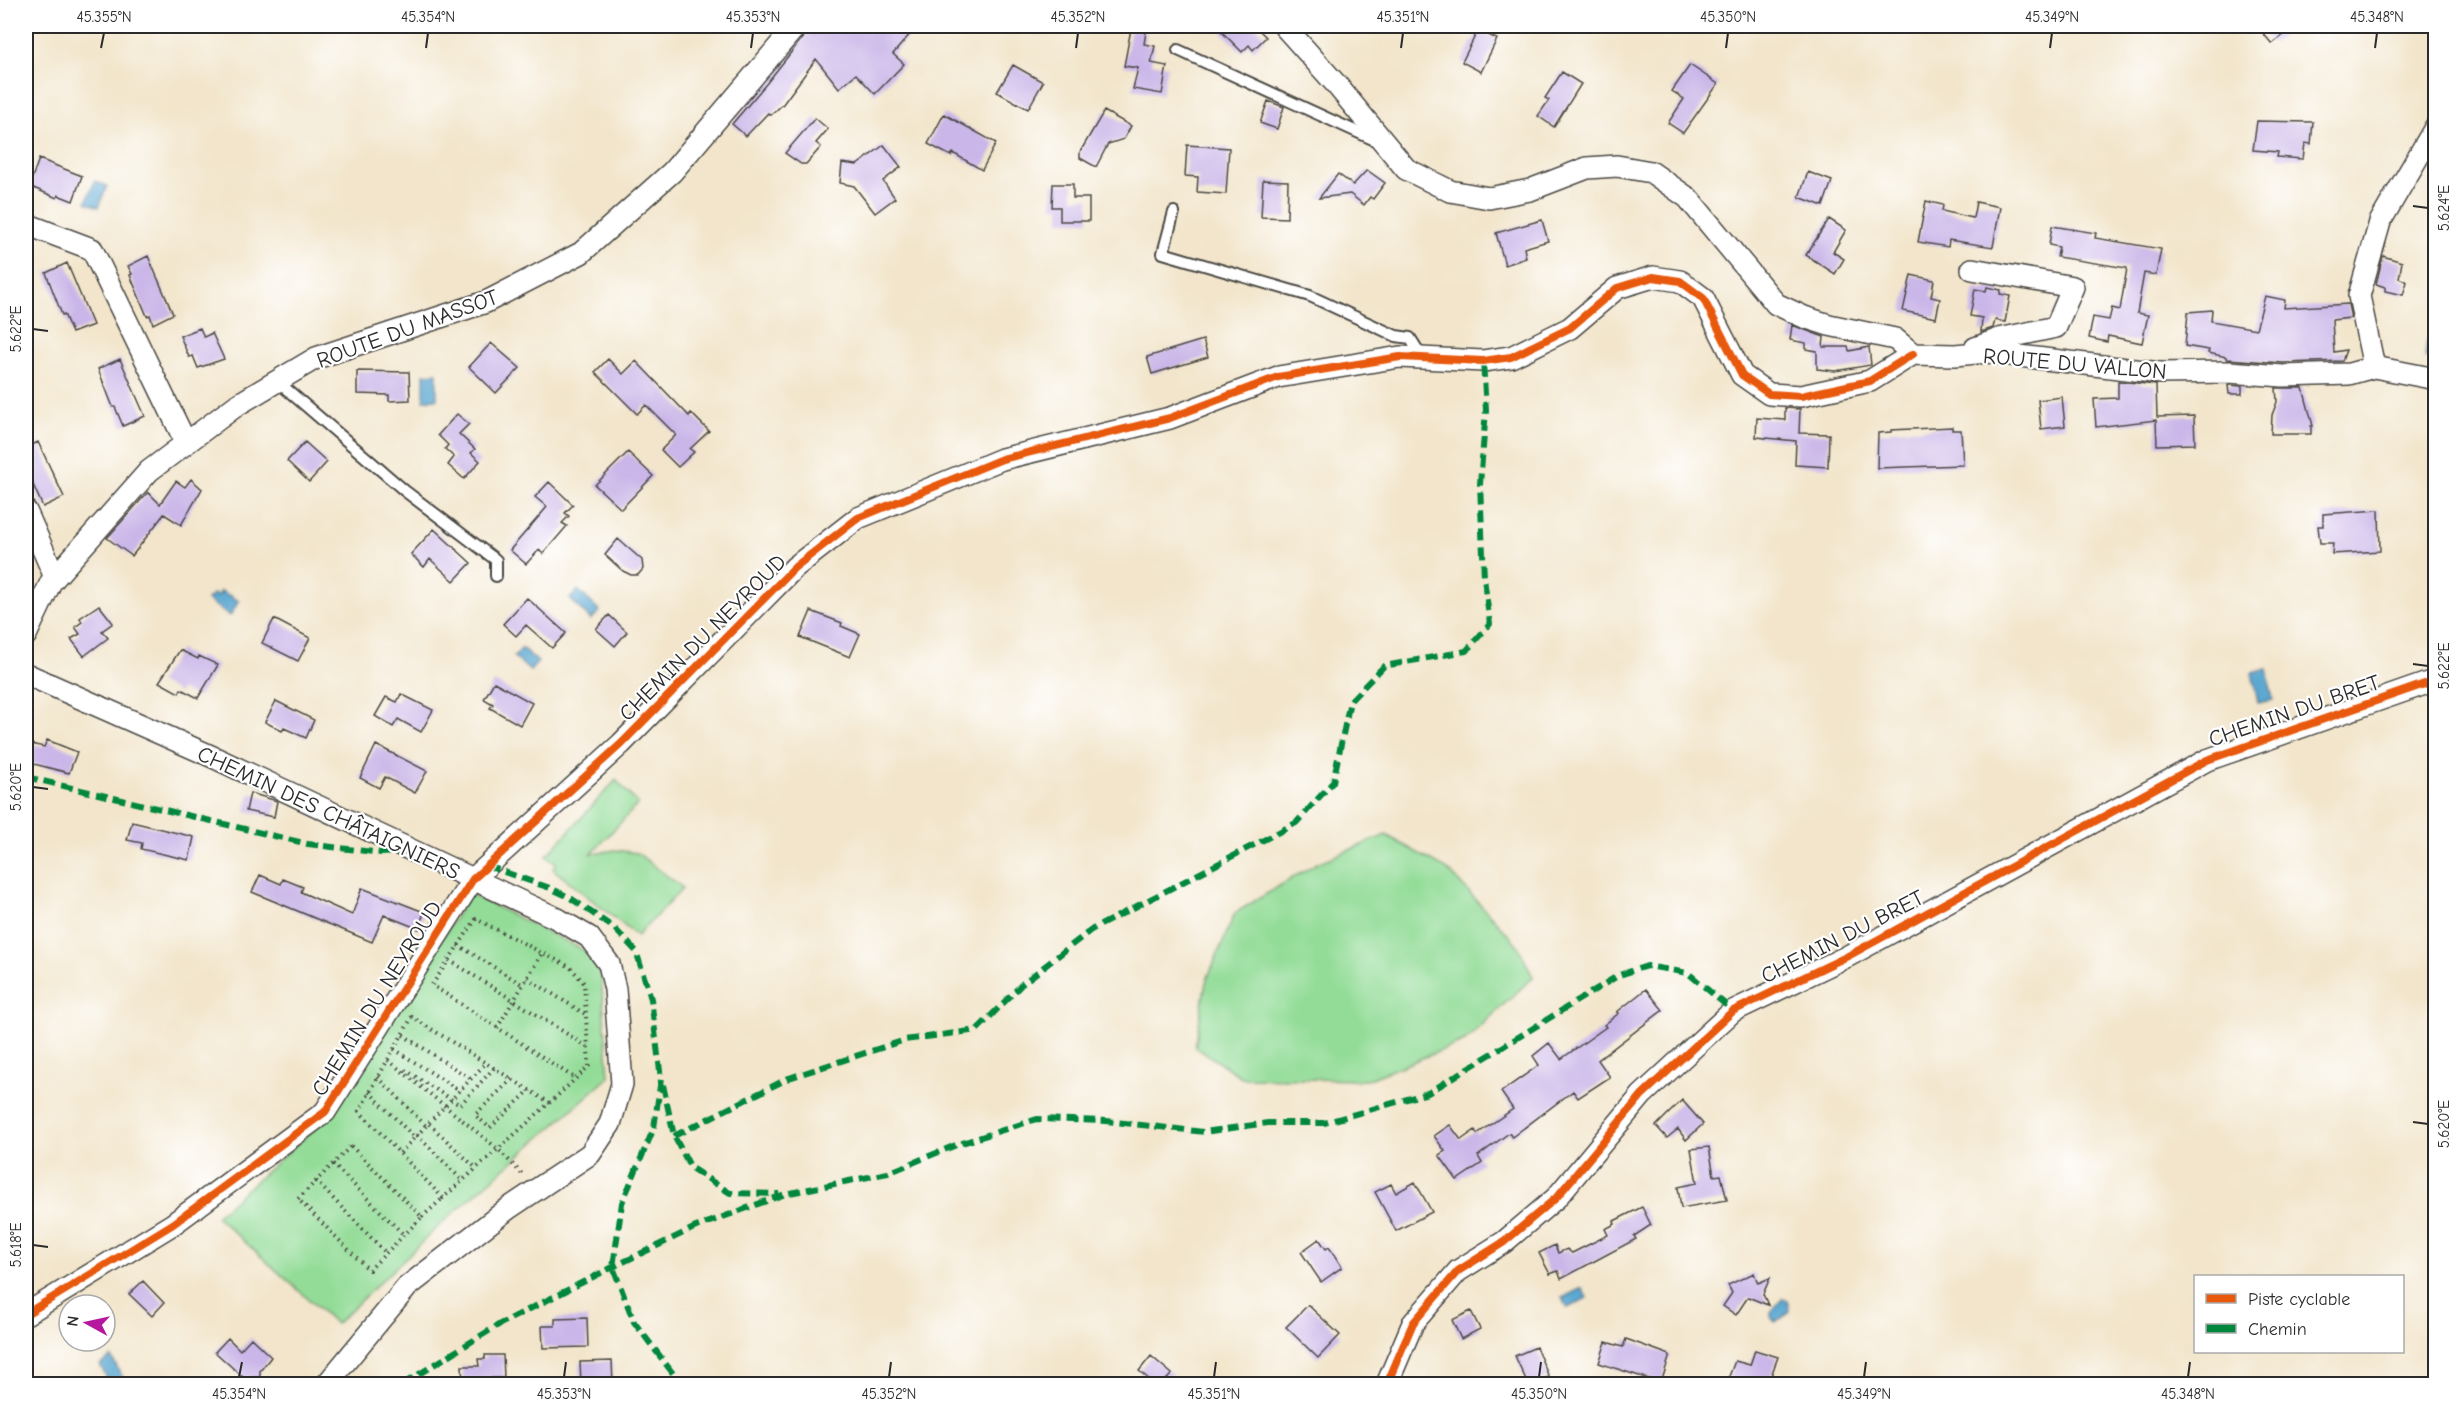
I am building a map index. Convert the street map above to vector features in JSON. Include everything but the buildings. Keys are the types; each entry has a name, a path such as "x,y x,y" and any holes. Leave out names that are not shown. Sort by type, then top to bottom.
{"street":[{"name":"ROUTE DU MASSOT","path":"26,635 55,577 150,471 237,405 316,358 486,302 581,253 672,172 796,26"},
{"path":"1284,26 1335,83 1406,169 1450,191 1489,198 1530,190 1587,168 1617,165 1651,172 1688,198 1776,304 1829,325 1895,339 1913,354"},
{"path":"2374,367 2360,296 2380,222 2436,126"},
{"path":"26,224 92,249 186,443"},
{"path":"1955,355 1999,339 2056,327 2073,287 1972,269"},
{"name":"CHEMIN DU NEYROUD","path":"26,1314 173,1224 326,1112 473,879 621,744 795,567 858,518 1002,459 1170,418 1278,377 1400,357 1483,361 1511,357 1570,327 1617,288 1653,277 1680,281 1703,298 1742,375 1769,394 1801,396 1870,381 1913,354"},
{"name":"ROUTE DU VALLON","path":"1913,354 1955,355 1987,352 2160,373 2229,372 2283,376 2349,374 2374,367 2436,379"},
{"path":"26,512 55,577"},
{"name":"CHEMIN DES CHÂTAIGNIERS","path":"26,674 213,757 556,918 589,937 609,964 615,989 622,1084 610,1124 590,1154 509,1208 407,1287 327,1384"},
{"name":"CHEMIN DU BRET","path":"1387,1384 1413,1323 1458,1271 1504,1242 1556,1198 1642,1095 1733,1011 1848,956 2207,760 2436,680"}],"lane":[{"path":"1178,50 1305,107 1371,141 1385,144"},
{"path":"1174,212 1163,253 1310,296 1396,336 1410,338 1422,358"},
{"path":"277,381 405,491 496,561 496,576"}],"path":[{"path":"422,1217 351,1146 298,1199 369,1270 443,1197 498,1149 576,1079 589,1066 584,983 570,967 476,919 432,985 576,1079"},
{"path":"458,945 523,985"},
{"path":"497,1028 543,952"},
{"path":"449,959 588,1047"},
{"path":"527,978 586,1014"},
{"path":"443,1197 359,1110 412,1017 550,1102"},
{"path":"403,1035 471,1079"},
{"path":"394,1049 460,1091"},
{"path":"388,1060 498,1149 535,1190"},
{"path":"388,1060 460,1105 494,1068"},
{"path":"400,1153 486,1063"},
{"path":"378,1077 476,1168"},
{"path":"512,1079 475,1115 489,1128 530,1090"},
{"path":"369,1092 463,1180"},
{"path":"333,1164 404,1235"},
{"path":"316,1181 386,1253"}],"green space":[{"path":"616,780 638,804 591,854 615,850 637,853 683,888 637,936 553,869 556,863 546,856"},
{"path":"1386,835 1448,870 1517,944 1533,977 1465,1041 1367,1080 1243,1078 1195,1047 1206,982 1235,913 1317,863"},
{"path":"470,894 584,950 601,975 609,1077 441,1224 336,1324 216,1216 330,1115"}],"water":[{"path":"95,181 107,186 99,207 86,202"},
{"path":"2427,340 2435,341 2435,359 2425,357"},
{"path":"437,373 437,399 424,400 424,374"},
{"path":"578,590 600,611 591,620 570,599"},
{"path":"221,591 239,601 230,616 207,600 213,594 218,596"},
{"path":"522,648 538,662 530,671 514,657"},
{"path":"2267,669 2273,700 2258,703 2252,673"},
{"path":"1582,1288 1587,1298 1568,1308 1562,1298"},
{"path":"1782,1299 1788,1300 1789,1311 1781,1319 1775,1321 1771,1317 1771,1312"},
{"path":"111,1357 125,1381 118,1384 110,1384 100,1365"}],"marked path":[{"path":"674,1136 789,1078 905,1040 977,1030 1022,984 1091,930 1296,823 1333,782 1350,701 1384,666 1466,651 1490,624 1484,578 1480,484 1486,410 1483,361"},
{"path":"26,777 308,844 381,853 413,851"},
{"path":"487,866 569,897 614,928 636,951 651,999 661,1079 654,1128 622,1203 613,1267 634,1322 681,1384"},
{"path":"403,1384 500,1324 696,1227 785,1194 888,1173 956,1145 1037,1119 1106,1121 1204,1132 1268,1123 1324,1123 1428,1093 1619,975 1647,966 1688,973 1733,1011"},
{"path":"663,1085 674,1136 691,1168 730,1193 779,1194"}],"cycle path":[{"path":"26,1314 173,1224 325,1112 473,879 621,744 795,567 858,518 1002,459 1170,418 1278,377 1400,357 1483,361 1511,357 1570,328 1617,288 1653,277 1680,281 1703,298 1742,375 1769,394 1801,396 1870,381 1913,354"},
{"path":"1387,1384 1413,1323 1458,1271 1504,1242 1556,1198 1642,1095 1733,1011 1848,956 2207,760 2436,680"}]}
